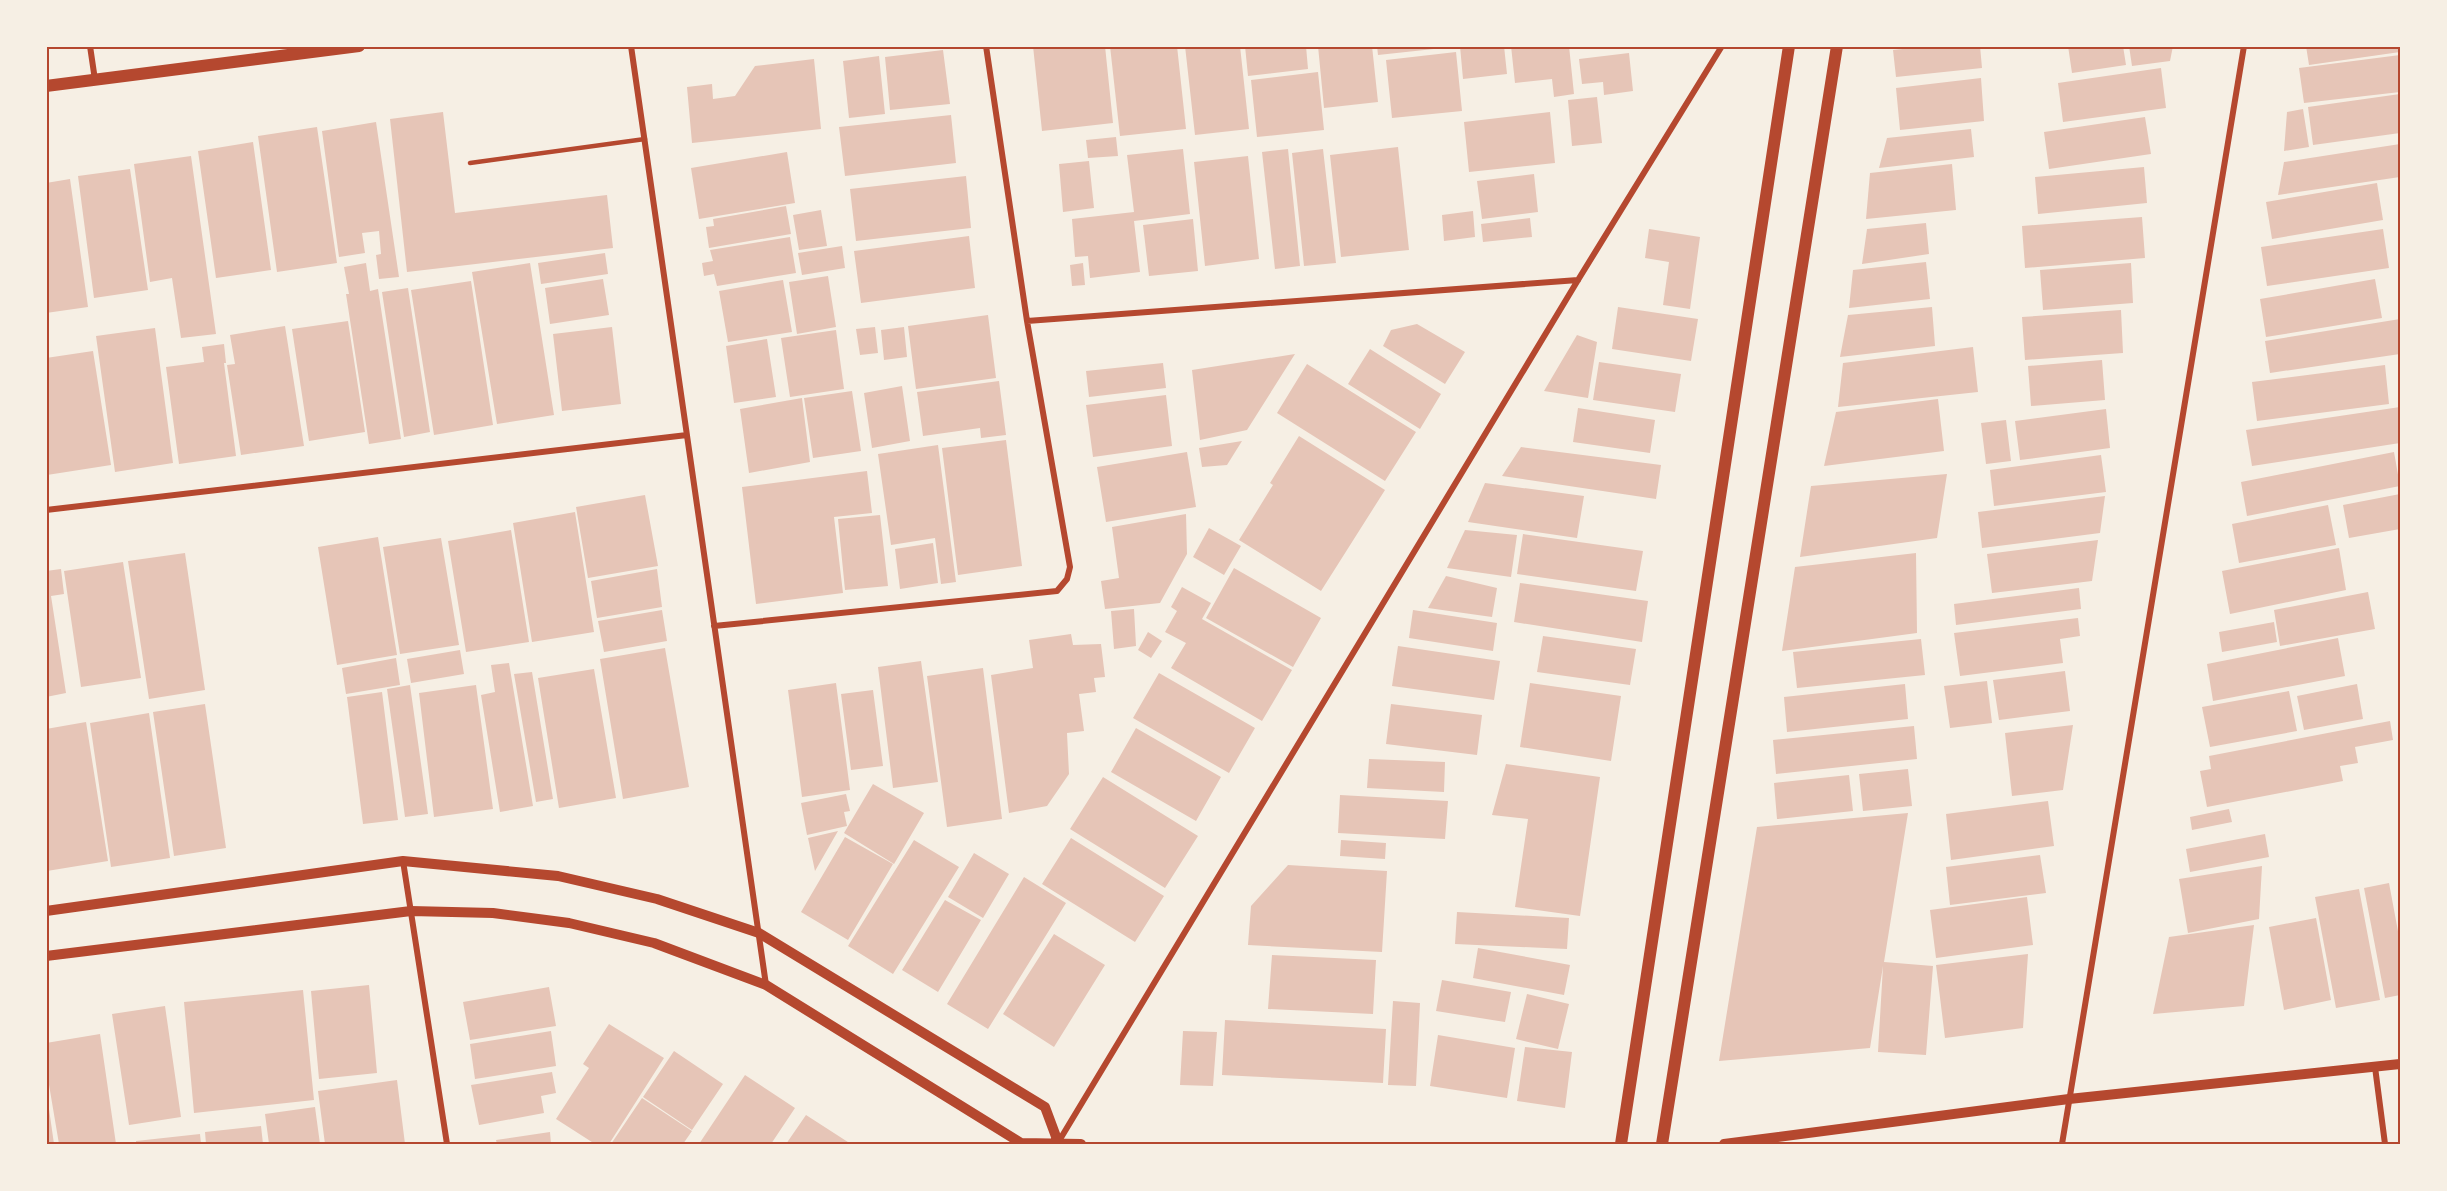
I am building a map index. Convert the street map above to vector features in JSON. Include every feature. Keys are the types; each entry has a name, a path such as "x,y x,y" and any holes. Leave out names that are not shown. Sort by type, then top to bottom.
{"main road":[{"path":"46,87 359,46"},
{"path":"1621,1144 1789,46"},
{"path":"1662,1144 1836,46"}],"street":[{"path":"90,46 95,81"},
{"path":"632,46 766,985"},
{"path":"714,626 1057,591 1067,579 1070,567 1027,321 986,46"},
{"path":"1057,1143 1578,280 1722,46"},
{"path":"2062,1144 2244,46"},
{"path":"1027,321 1578,280"},
{"path":"46,510 687,435"},
{"path":"46,911 402,861 558,876 657,899 759,933 1045,1107 1057,1143"},
{"path":"402,861 447,1144"},
{"path":"46,956 411,911 493,913 569,923 654,943 766,985 1021,1143 1081,1144"},
{"path":"1724,1144 2069,1100 2400,1064"},
{"path":"2375,1067 2385,1144"}],"lane":[{"path":"470,163 645,139"}],"building":[{"path":"1033,46 1105,46 1113,123 1042,131"},
{"path":"1110,46 1177,46 1186,129 1120,136"},
{"path":"1185,46 1240,46 1249,129 1195,135"},
{"path":"1245,46 1306,46 1308,69 1248,76"},
{"path":"1318,46 1372,46 1378,102 1324,108"},
{"path":"1377,46 1443,46 1443,48 1378,55"},
{"path":"1460,46 1504,46 1507,74 1463,79"},
{"path":"1511,46 1569,46 1574,94 1554,97 1552,79 1515,83"},
{"path":"1931,46 1980,46 1982,68 1896,77 1893,50"},
{"path":"2068,46 2123,46 2126,65 2072,73"},
{"path":"2129,46 2173,46 2170,61 2132,66"},
{"path":"2306,46 2400,46 2400,52 2309,65"},
{"path":"943,50 950,104 890,110 885,57"},
{"path":"1456,52 1462,111 1392,118 1386,60"},
{"path":"1629,53 1633,91 1604,95 1603,82 1582,84 1579,59"},
{"path":"2400,55 2400,92 2304,103 2299,68"},
{"path":"879,56 885,114 849,118 843,61"},
{"path":"814,59 821,129 692,143 687,87 712,84 713,99 735,96 755,66"},
{"path":"2161,68 2166,108 2063,122 2058,83"},
{"path":"1318,72 1324,130 1257,137 1251,80"},
{"path":"1981,78 1984,121 1900,130 1896,88"},
{"path":"2400,94 2400,133 2313,145 2308,107"},
{"path":"1597,97 1602,143 1572,146 1568,100"},
{"path":"2303,109 2309,147 2284,151 2287,112"},
{"path":"443,112 455,213 607,195 613,248 407,272 390,119"},
{"path":"1550,112 1555,163 1469,172 1464,122"},
{"path":"951,115 956,163 845,176 839,127"},
{"path":"2145,117 2151,154 2049,169 2044,132"},
{"path":"376,122 399,277 379,279 376,255 381,254 379,231 362,233 365,253 339,257 322,131"},
{"path":"317,127 337,263 277,272 258,136"},
{"path":"1971,129 1974,157 1879,168 1887,138"},
{"path":"1116,137 1118,156 1088,158 1086,140"},
{"path":"253,142 271,270 216,278 198,151"},
{"path":"2400,144 2400,177 2278,195 2284,162"},
{"path":"1398,147 1409,250 1341,257 1330,155"},
{"path":"1183,149 1190,214 1134,221 1140,272 1090,278 1088,256 1075,257 1072,219 1134,212 1127,155"},
{"path":"1288,149 1300,266 1275,269 1262,152"},
{"path":"1323,149 1336,263 1304,266 1292,153"},
{"path":"787,152 795,203 699,219 691,168"},
{"path":"191,156 216,334 181,338 172,278 150,282 134,164"},
{"path":"1248,156 1259,259 1205,266 1194,162"},
{"path":"1089,161 1094,208 1063,212 1059,164"},
{"path":"1952,164 1956,210 1866,219 1870,173"},
{"path":"2144,167 2147,203 2038,214 2035,177"},
{"path":"130,169 148,290 94,298 78,176"},
{"path":"1534,174 1538,212 1482,219 1477,181"},
{"path":"966,176 971,228 856,241 850,189"},
{"path":"70,179 88,307 46,313 46,183"},
{"path":"2377,183 2383,220 2272,239 2266,202"},
{"path":"786,206 791,234 709,248 706,227 714,226 713,219"},
{"path":"821,210 827,246 799,250 793,215"},
{"path":"1473,211 1475,237 1444,241 1442,215"},
{"path":"2142,217 2145,258 2025,268 2022,226"},
{"path":"1530,218 1532,237 1483,242 1481,224"},
{"path":"1193,219 1198,271 1149,276 1143,225"},
{"path":"1926,223 1929,254 1862,264 1867,229"},
{"path":"1649,229 1700,237 1690,309 1663,305 1669,262 1645,258"},
{"path":"2383,229 2389,268 2267,286 2261,247"},
{"path":"969,236 975,288 861,303 854,251"},
{"path":"790,237 796,273 717,286 714,274 704,276 702,263 713,261 710,250"},
{"path":"842,246 845,268 802,275 798,253"},
{"path":"605,253 608,274 541,284 538,263"},
{"path":"1926,262 1930,299 1849,308 1853,270"},
{"path":"366,263 370,291 378,289 401,439 369,444 344,267"},
{"path":"530,263 554,415 497,424 472,272"},
{"path":"1083,263 1085,285 1072,286 1070,265"},
{"path":"2131,263 2133,303 2043,310 2040,270"},
{"path":"828,276 836,327 797,334 789,282"},
{"path":"603,279 609,315 550,324 545,288"},
{"path":"2375,279 2382,318 2266,337 2260,299"},
{"path":"783,280 792,332 728,342 719,291"},
{"path":"471,281 493,425 434,435 411,290"},
{"path":"408,288 430,432 404,437 382,292"},
{"path":"1618,307 1698,319 1691,361 1612,349"},
{"path":"1932,307 1935,346 1840,357 1848,315"},
{"path":"2121,310 2123,353 2025,360 2022,317"},
{"path":"988,315 996,378 916,389 908,326"},
{"path":"2400,319 2400,354 2270,373 2265,341"},
{"path":"348,321 365,432 309,441 292,329"},
{"path":"1417,324 1465,352 1445,384 1383,346 1391,330"},
{"path":"285,326 304,446 241,455 227,365 235,364 230,335"},
{"path":"612,327 621,404 562,411 553,334"},
{"path":"875,327 878,353 860,355 856,329"},
{"path":"904,327 907,357 884,360 881,330"},
{"path":"155,328 173,463 115,472 96,336"},
{"path":"836,330 844,389 790,397 781,338"},
{"path":"1577,335 1597,342 1588,398 1544,391"},
{"path":"767,339 776,397 734,403 726,346"},
{"path":"224,344 226,363 224,363 236,456 179,464 166,367 204,362 202,347"},
{"path":"1973,347 1978,392 1838,407 1843,363"},
{"path":"1370,349 1441,394 1420,429 1348,384"},
{"path":"93,351 111,465 47,475 46,358"},
{"path":"1295,354 1247,430 1200,440 1192,370"},
{"path":"2102,360 2105,400 2031,406 2028,366"},
{"path":"1599,362 1681,374 1675,412 1593,400"},
{"path":"1163,363 1166,388 1089,397 1086,371"},
{"path":"1307,364 1416,432 1385,481 1277,413"},
{"path":"2385,365 2389,404 2257,421 2252,382"},
{"path":"999,381 1006,435 981,438 980,428 923,436 917,392"},
{"path":"902,386 910,441 872,448 864,393"},
{"path":"852,391 861,451 813,458 804,398"},
{"path":"1166,395 1172,446 1093,457 1086,405"},
{"path":"802,398 810,462 749,473 740,409"},
{"path":"1938,399 1944,451 1824,466 1836,412"},
{"path":"2400,407 2400,443 2252,466 2246,430"},
{"path":"1578,408 1655,420 1650,453 1573,442"},
{"path":"2106,409 2110,448 2020,460 2015,421"},
{"path":"2006,420 2011,461 1986,464 1981,423"},
{"path":"1299,436 1385,490 1321,591 1239,540 1273,485 1270,483"},
{"path":"1006,440 1022,566 958,575 942,448"},
{"path":"1242,441 1227,465 1202,467 1199,448"},
{"path":"938,445 956,582 941,584 935,538 891,545 878,454"},
{"path":"1521,447 1661,465 1656,499 1502,476"},
{"path":"1187,452 1196,507 1106,522 1097,467"},
{"path":"2394,452 2400,486 2247,516 2241,482"},
{"path":"2101,455 2106,492 1994,506 1990,470"},
{"path":"867,471 872,513 834,517 843,593 756,604 742,487"},
{"path":"1947,474 1937,538 1800,557 1811,486"},
{"path":"1485,483 1584,496 1577,538 1468,522"},
{"path":"2400,494 2400,529 2349,538 2343,505"},
{"path":"645,495 658,566 588,578 576,507"},
{"path":"2105,496 2100,533 1982,548 1978,512"},
{"path":"2328,505 2336,545 2239,563 2232,524"},
{"path":"575,512 594,632 532,642 513,523"},
{"path":"1186,514 1187,554 1160,603 1105,609 1101,581 1119,578 1112,527"},
{"path":"880,515 888,586 845,590 838,519"},
{"path":"1209,528 1241,546 1224,575 1193,557"},
{"path":"511,530 529,642 466,652 448,541"},
{"path":"1465,530 1517,535 1511,577 1447,568"},
{"path":"1523,534 1643,551 1636,591 1517,574"},
{"path":"378,537 397,655 337,665 318,547"},
{"path":"441,538 459,645 400,654 383,547"},
{"path":"2098,540 2092,581 1992,593 1987,554"},
{"path":"933,543 938,583 900,589 895,549"},
{"path":"2339,548 2346,590 2230,614 2222,571"},
{"path":"185,553 205,690 149,699 128,561"},
{"path":"1916,553 1917,633 1782,651 1795,567"},
{"path":"123,562 141,678 81,687 64,571"},
{"path":"1234,568 1321,618 1293,667 1206,618"},
{"path":"61,569 64,594 51,596 66,693 46,697 46,571"},
{"path":"657,569 662,607 597,618 591,581"},
{"path":"1446,576 1497,588 1492,617 1428,608"},
{"path":"1520,583 1648,601 1642,642 1514,622"},
{"path":"1182,587 1211,603 1202,619 1292,670 1262,721 1171,668 1186,643 1165,632 1177,611 1171,607"},
{"path":"2079,588 2081,609 1956,625 1954,604"},
{"path":"2368,592 2375,629 2280,646 2274,610"},
{"path":"1134,609 1136,646 1114,649 1111,611"},
{"path":"662,610 667,641 604,652 598,621"},
{"path":"1413,610 1497,623 1493,651 1409,638"},
{"path":"2078,618 2080,636 2060,639 2063,663 1960,676 1954,633"},
{"path":"2274,622 2277,642 2222,652 2219,632"},
{"path":"1148,632 1162,641 1151,658 1138,650"},
{"path":"1071,634 1073,645 1101,644 1105,677 1094,678 1096,692 1079,694 1084,731 1067,733 1069,774 1047,806 1009,813 991,675 1033,668 1029,640"},
{"path":"1543,636 1636,649 1630,685 1537,672"},
{"path":"2338,638 2345,676 2213,701 2207,664"},
{"path":"1921,639 1925,675 1797,688 1793,652"},
{"path":"1398,646 1500,661 1494,700 1392,686"},
{"path":"665,648 689,787 623,799 600,659"},
{"path":"460,650 464,674 411,683 407,659"},
{"path":"396,658 400,685 346,694 342,668"},
{"path":"921,661 938,782 893,788 878,667"},
{"path":"509,663 533,806 500,812 481,695 495,692 491,665"},
{"path":"983,668 1002,819 947,827 927,676"},
{"path":"594,669 616,798 559,808 538,678"},
{"path":"2065,671 2070,711 1999,720 1993,680"},
{"path":"532,672 553,799 536,802 514,674"},
{"path":"1159,673 1255,728 1229,773 1133,718"},
{"path":"1987,681 1992,723 1950,728 1944,686"},
{"path":"836,683 850,790 802,797 788,690"},
{"path":"1530,683 1621,696 1611,761 1520,747"},
{"path":"1905,684 1908,719 1787,732 1784,697"},
{"path":"2357,684 2363,719 2304,730 2297,696"},
{"path":"410,685 428,814 405,817 387,689"},
{"path":"476,685 493,809 434,817 419,693"},
{"path":"873,690 883,766 851,770 841,694"},
{"path":"2289,691 2297,731 2210,747 2202,707"},
{"path":"382,692 398,820 363,824 347,697"},
{"path":"205,704 226,848 174,856 153,712"},
{"path":"1391,704 1482,715 1477,755 1386,744"},
{"path":"149,713 170,858 111,867 90,723"},
{"path":"2390,721 2393,740 2355,747 2358,763 2340,766 2343,781 2207,807 2200,771 2211,769 2209,756"},
{"path":"86,722 108,861 47,871 46,729"},
{"path":"2073,725 2063,790 2012,796 2005,733"},
{"path":"1914,726 1917,759 1776,774 1773,740"},
{"path":"1136,728 1221,777 1196,821 1111,772"},
{"path":"1369,759 1445,762 1444,792 1367,788"},
{"path":"1506,764 1600,777 1580,916 1515,907 1528,819 1492,815"},
{"path":"1908,769 1912,806 1863,811 1859,774"},
{"path":"1849,775 1853,811 1777,819 1774,783"},
{"path":"1103,777 1198,836 1165,888 1070,829"},
{"path":"873,784 924,813 894,864 844,833"},
{"path":"846,794 850,811 844,812 847,826 807,835 801,803"},
{"path":"1340,795 1448,801 1445,839 1338,833"},
{"path":"2048,801 2054,846 1951,860 1946,814"},
{"path":"2229,809 2232,822 2192,830 2190,817"},
{"path":"1908,813 1884,962 1933,966 1926,1055 1878,1052 1883,966 1870,1048 1719,1061 1757,827"},
{"path":"838,831 815,871 808,838"},
{"path":"2265,834 2269,857 2190,872 2186,849"},
{"path":"845,837 893,864 848,940 801,912"},
{"path":"1071,838 1164,896 1135,942 1042,884"},
{"path":"914,840 959,867 893,974 848,946"},
{"path":"1341,840 1386,843 1385,859 1340,856"},
{"path":"974,853 1009,874 983,918 948,897"},
{"path":"2040,855 2046,893 1950,905 1946,867"},
{"path":"1288,865 1387,871 1382,952 1248,945 1251,906"},
{"path":"2262,866 2259,919 2188,933 2179,879"},
{"path":"1024,877 1066,903 988,1029 947,1004"},
{"path":"2389,883 2400,942 2400,995 2385,998 2364,888"},
{"path":"2359,889 2380,1000 2336,1008 2315,897"},
{"path":"2027,897 2033,945 1936,958 1930,910"},
{"path":"945,900 981,920 938,992 902,970"},
{"path":"1457,912 1569,918 1567,949 1455,944"},
{"path":"2316,918 2331,1000 2284,1010 2269,927"},
{"path":"2254,925 2244,1006 2153,1014 2169,937"},
{"path":"1054,934 1105,965 1054,1047 1003,1014"},
{"path":"1478,948 1570,965 1564,995 1473,978"},
{"path":"2028,954 2023,1028 1945,1038 1936,965"},
{"path":"1272,955 1376,960 1373,1014 1268,1009"},
{"path":"1442,980 1511,992 1505,1022 1436,1011"},
{"path":"369,985 377,1073 319,1079 311,991"},
{"path":"549,987 556,1026 470,1040 463,1002"},
{"path":"303,990 314,1100 194,1113 184,1002"},
{"path":"1527,994 1569,1004 1558,1049 1516,1039"},
{"path":"1393,1001 1420,1003 1416,1086 1388,1085"},
{"path":"165,1006 181,1117 129,1125 112,1014"},
{"path":"1225,1020 1386,1029 1383,1083 1222,1075"},
{"path":"609,1024 664,1058 609,1144 595,1144 556,1119 589,1068 583,1064"},
{"path":"551,1031 556,1066 475,1079 470,1044"},
{"path":"1183,1031 1217,1032 1213,1086 1180,1085"},
{"path":"100,1034 116,1144 59,1144 46,1067 46,1043"},
{"path":"1438,1035 1515,1048 1507,1098 1430,1086"},
{"path":"1525,1047 1572,1052 1565,1108 1517,1101"},
{"path":"674,1051 723,1084 692,1130 643,1097"},
{"path":"552,1072 556,1093 541,1096 544,1113 479,1125 471,1085"},
{"path":"745,1075 795,1108 771,1144 699,1144"},
{"path":"397,1080 405,1144 325,1144 318,1091"},
{"path":"642,1098 692,1131 683,1144 611,1144"},
{"path":"46,1102 48,1102 54,1144 46,1144"},
{"path":"315,1107 320,1144 269,1144 265,1114"},
{"path":"806,1115 851,1144 786,1144"},
{"path":"261,1126 263,1144 206,1144 205,1132"},
{"path":"550,1132 551,1144 497,1144 496,1140"},
{"path":"200,1134 201,1144 136,1144 136,1141"}]}
